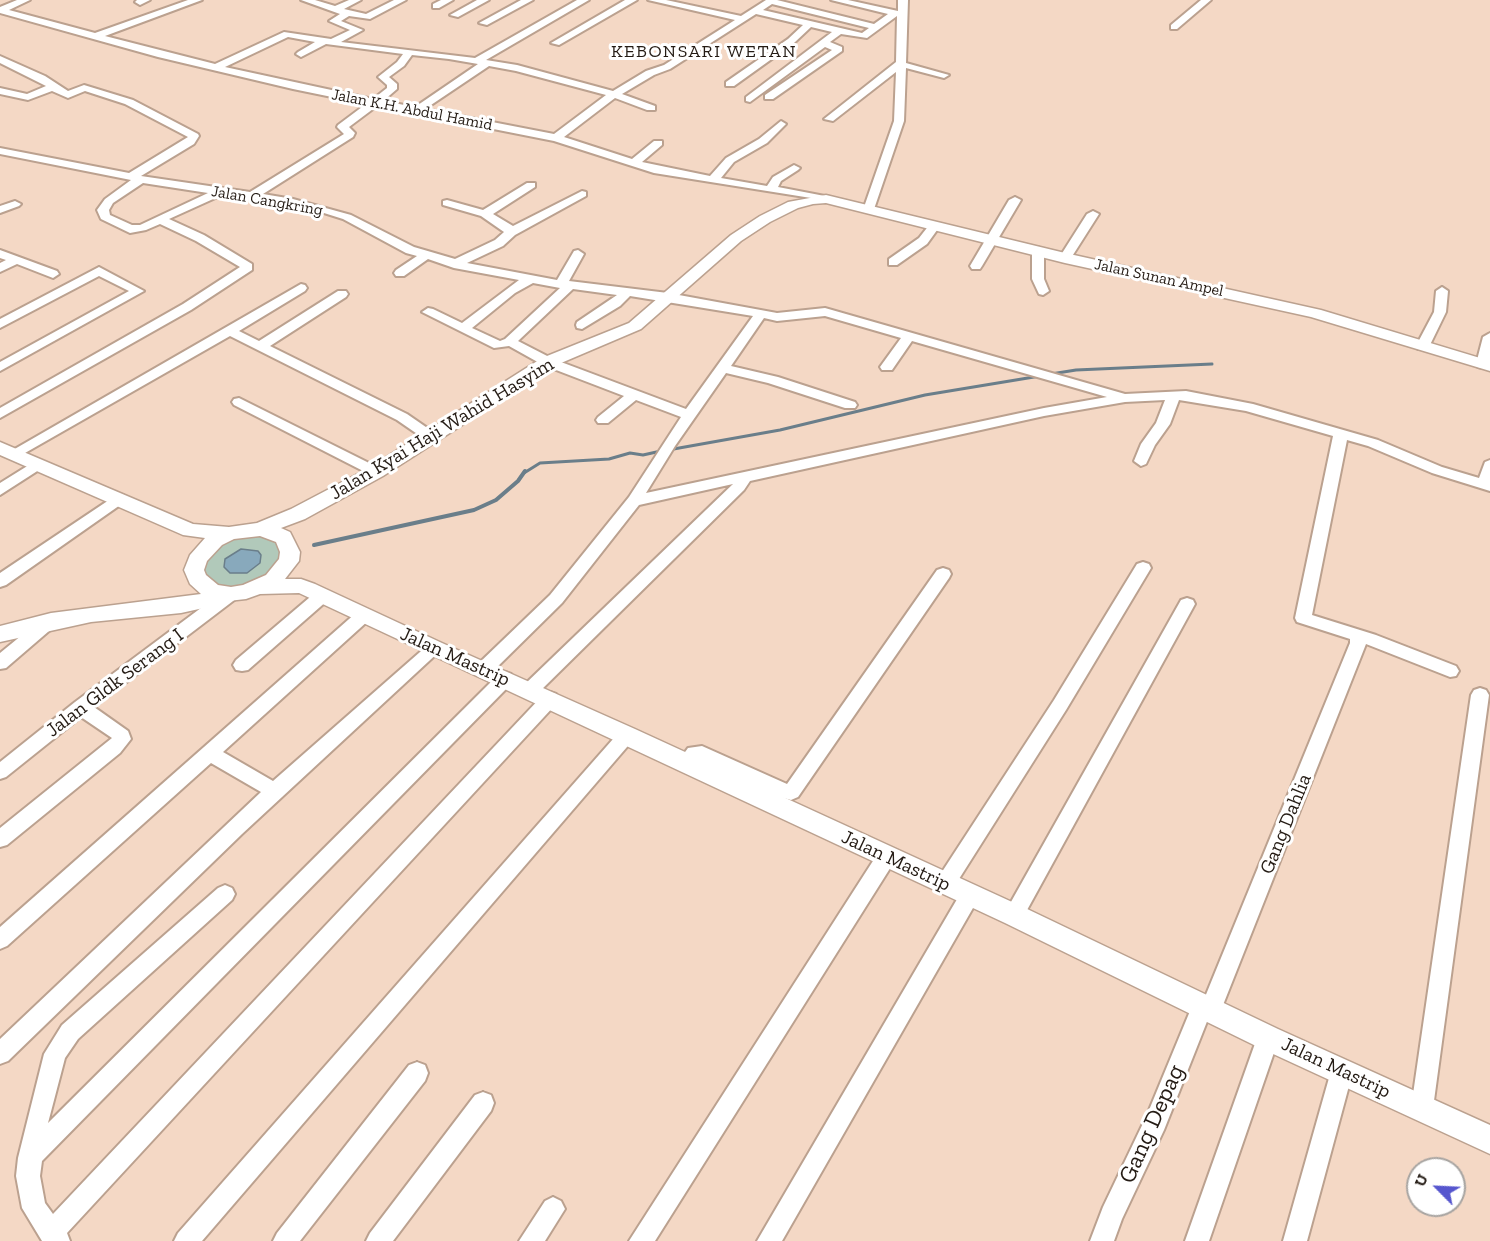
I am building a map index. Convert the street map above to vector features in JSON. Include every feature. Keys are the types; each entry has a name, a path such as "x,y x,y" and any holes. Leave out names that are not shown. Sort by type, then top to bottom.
{"main road":[{"name":"Jalan Kyai Haji Wahid Hasyim","path":"260,529 298,514 376,472 548,362 635,326 736,238 791,199 826,200"},
{"name":"Jalan Sunan Ampel","path":"826,200 1065,258 1315,313 1486,365"},
{"path":"0,634 51,621 91,614 181,605 261,587 273,580 289,561 290,552 283,537 273,532 260,529 230,533 190,530 3,450"},
{"name":"Jalan Kyai Haji Wahid Hasyim","path":"283,537 290,522 298,514"},
{"path":"190,530 202,542 204,550"},
{"path":"227,594 204,587 197,579 194,570 204,550 230,533"},
{"path":"289,561 311,591"},
{"path":"181,605 204,587"},
{"name":"Jalan Mastrip","path":"261,587 311,591 686,763 780,798 887,856 945,884 1268,1038 1490,1140"}],"street":[{"path":"0,10 26,0"},
{"path":"94,36 197,0"},
{"path":"306,0 365,18 401,0"},
{"path":"336,9 356,0"},
{"path":"436,6 448,0"},
{"path":"455,15 484,0"},
{"path":"484,23 528,0"},
{"path":"417,110 519,34 584,0"},
{"path":"556,44 632,0"},
{"path":"653,0 680,2 702,10 744,19"},
{"path":"702,10 719,0"},
{"path":"836,0 900,8"},
{"path":"755,11 864,36 913,0"},
{"path":"1174,27 1206,0"},
{"path":"556,138 614,94 650,73 667,67 771,1 876,27"},
{"path":"869,210 899,121 902,54 900,8"},
{"name":"Jalan K.H. Abdul Hamid","path":"0,10 215,68 556,138 633,164 712,181 771,189 791,199"},
{"path":"301,54 358,30 334,21 348,13"},
{"path":"730,84 791,41 808,24"},
{"path":"750,99 839,31"},
{"path":"215,68 285,34 329,42 483,61 614,94 651,108"},
{"path":"769,98 839,49 824,43"},
{"path":"252,196 349,135 342,128 392,88 392,84 383,77 401,64 409,52"},
{"path":"0,59 41,78 67,94 84,88 112,96 129,102 194,136 185,146 136,178 108,201 103,210 105,217 135,230 218,192"},
{"path":"900,64 944,75"},
{"path":"829,119 900,64"},
{"path":"0,91 28,97 53,87"},
{"path":"712,181 730,160 763,141 781,124"},
{"path":"633,164 658,142"},
{"name":"Jalan Cangkring","path":"0,151 136,178 293,202 342,215 405,248 426,255 454,264 530,279 668,297 760,315 793,317 825,312 1125,398"},
{"path":"771,189 777,179 794,168"},
{"path":"485,214 531,185"},
{"path":"454,264 499,243 511,232 582,194"},
{"path":"976,266 1015,200"},
{"path":"447,203 485,214 506,226 511,232"},
{"path":"0,210 15,204"},
{"path":"1065,258 1094,214"},
{"path":"0,414 186,307 248,267 200,238 161,220"},
{"path":"893,262 922,241 934,226"},
{"path":"1038,251 1040,284"},
{"path":"0,254 53,274"},
{"path":"428,312 500,346 510,342 566,284 578,254"},
{"path":"400,273 426,255"},
{"path":"0,268 16,260"},
{"path":"0,324 99,271 138,291 0,367"},
{"path":"463,329 511,290 530,279"},
{"path":"3,450 229,331 301,288"},
{"path":"1423,346 1440,312 1442,291"},
{"path":"582,325 616,303 626,293"},
{"path":"259,347 342,294"},
{"path":"29,1158 494,674 634,501 669,444 760,315"},
{"path":"229,331 402,417 431,437"},
{"path":"886,367 909,336"},
{"path":"1486,365 1490,337"},
{"path":"510,342 548,362 689,415"},
{"path":"724,368 773,380 850,405"},
{"path":"603,420 635,394"},
{"path":"634,501 940,434 1125,398 1174,395 1199,396 1248,407 1373,443 1437,470 1487,485 1490,465"},
{"path":"1141,461 1148,444 1163,424 1174,395"},
{"path":"239,402 376,472"},
{"path":"1341,434 1322,533 1302,616 1306,620 1370,639 1450,670"},
{"path":"0,490 37,465"},
{"path":"225,894 60,1043 37,1119 29,1158 30,1192 34,1208 55,1237 540,695 739,488 744,478"},
{"path":"0,581 118,499"},
{"path":"945,884 1060,705 1143,568"},
{"path":"780,798 791,792 943,574"},
{"path":"242,665 311,591"},
{"name":"Jalan Gldk Serang I","path":"0,772 227,594"},
{"path":"1014,915 1187,604"},
{"path":"0,940 363,616"},
{"path":"0,663 51,621"},
{"name":"Gang Dahlia","path":"1206,1008 1242,935 1358,643 1358,637"},
{"path":"0,1054 275,791 434,649"},
{"path":"1422,1108 1480,695"},
{"path":"0,839 120,742 122,736 81,707"},
{"path":"186,1241 627,735"},
{"path":"209,753 275,791"},
{"path":"641,1241 887,856"},
{"path":"769,1241 970,895"},
{"name":"Gang Depag","path":"1102,1241 1206,1008"},
{"path":"1197,1241 1268,1038"},
{"path":"1295,1241 1342,1071"},
{"path":"285,1241 417,1073"},
{"path":"378,1241 483,1103"},
{"path":"531,1241 553,1209"}],"green space":[{"path":"259,534 279,543 283,550 279,567 249,586 224,587 207,578 204,571 205,562 220,544 232,538"}],"water":[{"path":"241,549 258,551 261,555 260,563 247,573 230,573 224,567 225,559"}],"waterway":[{"path":"1051,374 1076,370 1212,364"},
{"path":"668,450 780,430 925,395 1040,376"},
{"path":"524,473 540,463 609,459 630,453 643,455 661,451"},
{"path":"314,545 474,510 496,500 518,481 525,471"}],"district":[{"name":"KEBONSARI WETAN","path":"704,52"}]}
